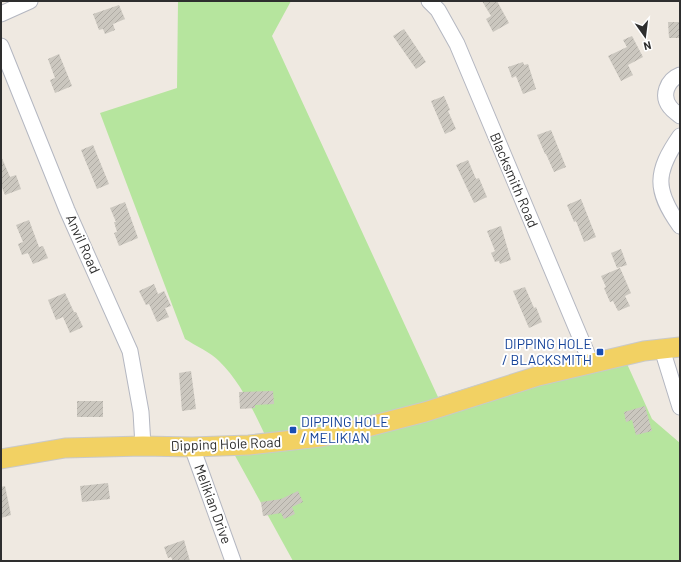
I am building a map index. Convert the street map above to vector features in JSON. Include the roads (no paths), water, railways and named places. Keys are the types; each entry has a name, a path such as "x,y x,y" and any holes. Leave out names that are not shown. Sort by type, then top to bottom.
{"main road":[{"name":"Dipping Hole Road","path":"1,459 66,448 143,446 192,447 257,444 320,437 359,429 460,402 538,376 644,351 671,348"}],"street":[{"path":"1,14 30,1"},
{"name":"Blacksmith Road","path":"429,1 438,10 457,44 591,363"},
{"name":"Anvil Road","path":"1,46 68,210 130,351 141,412 143,446"},
{"path":"680,76 670,82 666,90 666,95 670,107 680,116"},
{"path":"680,136 670,150 663,166 660,178 664,200 669,211 680,226"},
{"path":"671,348 680,407"},
{"name":"Melikian Drive","path":"192,447 234,561"}],"place":[{"name":"DIPPING HOLE / BLACKSMITH","path":"600,352"},
{"name":"DIPPING HOLE / MELIKIAN","path":"293,430"}]}
